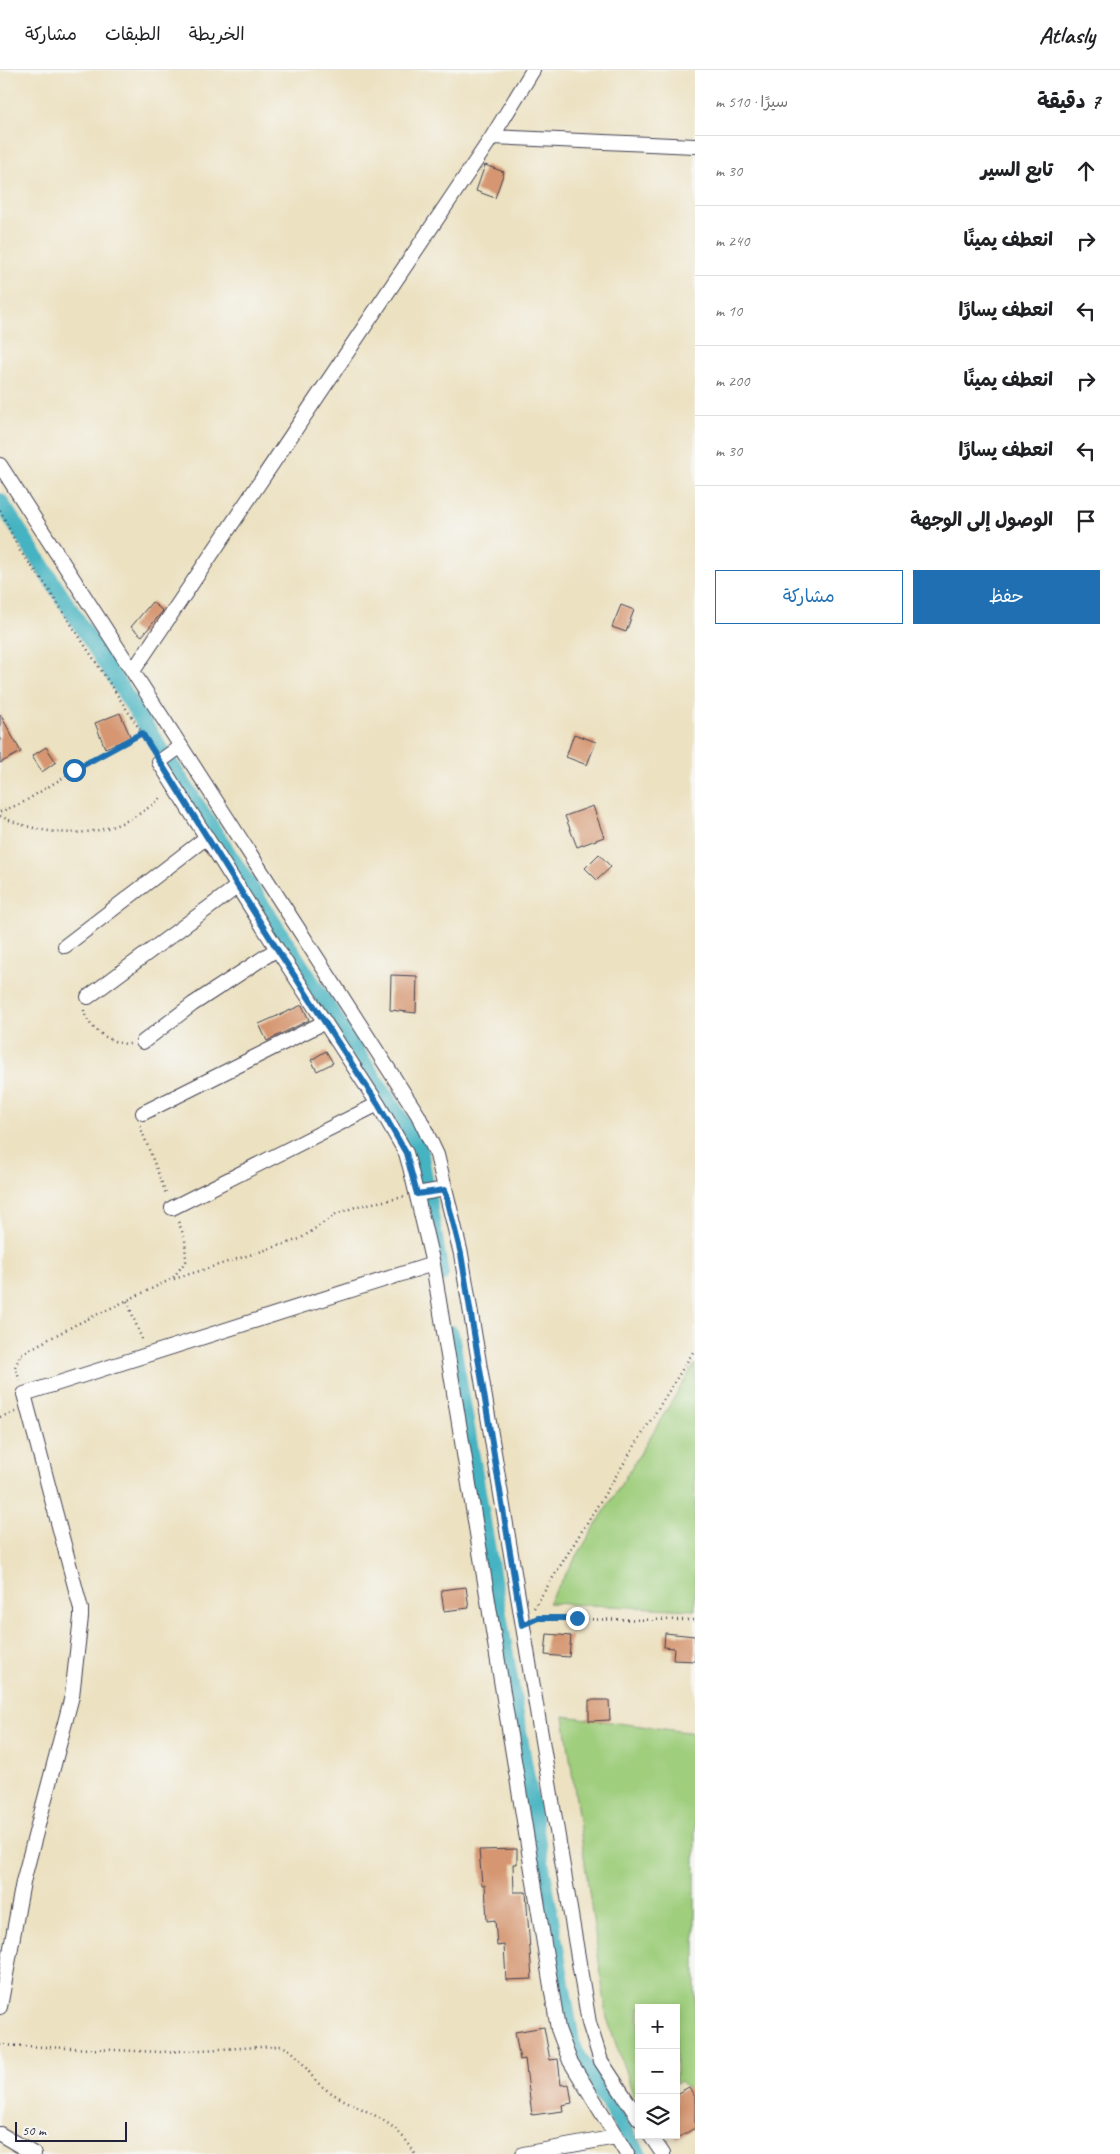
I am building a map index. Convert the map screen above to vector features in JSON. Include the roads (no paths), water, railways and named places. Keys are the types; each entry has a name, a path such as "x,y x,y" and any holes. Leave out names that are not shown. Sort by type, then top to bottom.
{"street":[{"path":"133,670 492,136 533,70"},
{"path":"492,136 695,146"},
{"path":"0,465 133,670 169,754 418,1115 437,1155 443,1190 461,1254 589,2024 601,2061 635,2113"},
{"path":"169,754 172,780 277,949 378,1104 406,1153 419,1194 433,1264 558,2029 570,2061 627,2154"},
{"path":"65,946 207,837"},
{"path":"88,997 238,886"},
{"path":"143,1042 194,1004 277,949"},
{"path":"143,1114 325,1022"},
{"path":"172,1208 378,1104"},
{"path":"419,1194 443,1190"},
{"path":"0,2007 23,1882 72,1696 81,1617 81,1609 24,1394 433,1264"},
{"path":"0,2134 34,2154"},
{"path":"523,2154 616,2137"},
{"path":"653,2139 663,2154"}],"waterway":[{"path":"0,501 420,1149 441,1274"},
{"path":"451,1333 573,2047 639,2154"}]}
